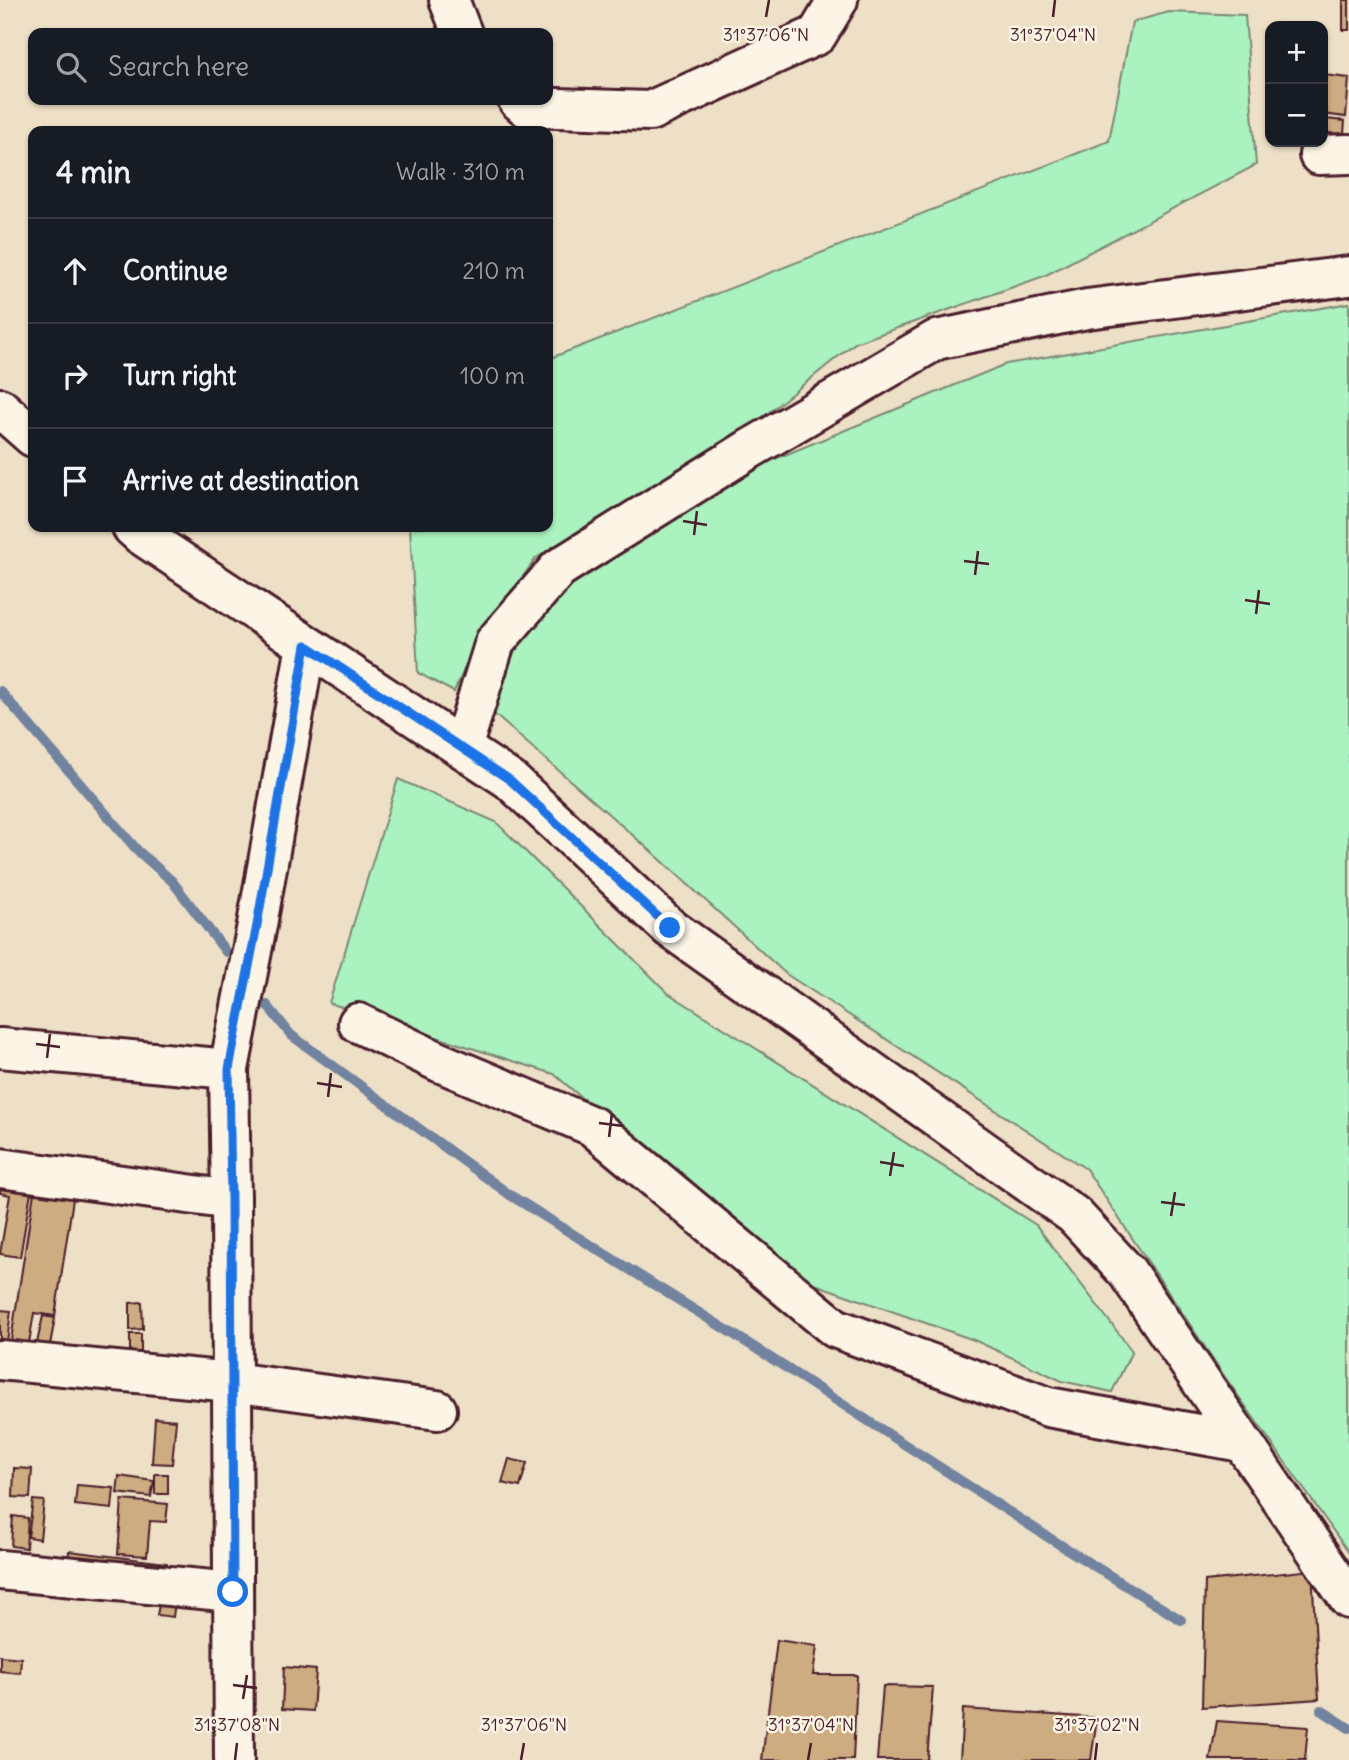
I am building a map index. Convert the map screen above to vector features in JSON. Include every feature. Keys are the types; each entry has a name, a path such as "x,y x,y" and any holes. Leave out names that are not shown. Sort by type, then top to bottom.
{"street":[{"path":"449,0 460,28"},
{"path":"524,105 650,111 817,35 838,0"},
{"path":"462,748 495,642 559,568 748,450 936,340 1087,309 1349,276"},
{"path":"0,408 28,433"},
{"path":"138,532 510,780 670,928 1074,1215 1127,1272 1349,1599"},
{"path":"234,1760 229,1069 306,645"},
{"path":"358,1023 439,1062 592,1126 835,1328 1048,1407 1242,1442"},
{"path":"0,1048 229,1069"},
{"path":"0,1168 231,1200"},
{"path":"0,1360 232,1382 437,1410"},
{"path":"0,1570 233,1592"}],"green space":[{"path":"1169,12 1245,15 1256,165 1044,276 855,343 707,462 536,558 476,643 454,692 418,673 410,532 553,532 553,357 1109,141 1132,22"},
{"path":"1349,303 1349,1553 1225,1377 1086,1169 786,974 660,859 486,707 516,622 707,487 1006,364"},
{"path":"398,779 496,822 668,993 1036,1225 1132,1351 1112,1392 1062,1381 974,1340 786,1274 554,1074 329,1003"}],"building":[{"path":"1343,0 1349,0 1349,30 1343,30"},
{"path":"1328,76 1349,78 1346,117 1328,115"},
{"path":"1328,119 1345,121 1344,134 1328,133"},
{"path":"0,1175 33,1180 20,1257 0,1254 10,1195 0,1193"},
{"path":"36,1180 75,1186 55,1316 34,1313 29,1343 11,1340"},
{"path":"142,1302 143,1329 130,1330 130,1303"},
{"path":"0,1310 11,1311 7,1342 0,1341"},
{"path":"43,1316 55,1318 50,1345 37,1343"},
{"path":"130,1334 141,1334 141,1361 130,1361"},
{"path":"155,1418 176,1420 172,1464 152,1463"},
{"path":"509,1459 527,1463 520,1487 502,1483"},
{"path":"14,1468 32,1469 30,1498 13,1497"},
{"path":"155,1474 168,1474 168,1494 155,1494"},
{"path":"119,1476 154,1481 151,1497 117,1493"},
{"path":"77,1485 114,1488 112,1509 75,1505"},
{"path":"33,1500 44,1501 40,1539 28,1537"},
{"path":"122,1500 168,1504 166,1522 150,1521 147,1556 118,1554"},
{"path":"13,1516 28,1518 26,1548 11,1546"},
{"path":"69,1551 167,1563 165,1580 67,1567"},
{"path":"1312,1570 1319,1699 1202,1707 1205,1581"},
{"path":"160,1600 175,1602 173,1617 157,1615"},
{"path":"777,1640 817,1646 813,1675 857,1675 853,1760 762,1760"},
{"path":"0,1656 21,1658 20,1673 0,1671"},
{"path":"284,1667 316,1670 313,1711 282,1709"},
{"path":"883,1686 933,1687 927,1760 877,1760"},
{"path":"963,1709 1097,1718 1091,1760 960,1760"},
{"path":"1217,1721 1308,1727 1305,1760 1210,1760"}],"waterway":[{"path":"0,691 138,851 172,881 226,952"},
{"path":"267,1005 291,1035 510,1195 1181,1620"},
{"path":"1321,1710 1349,1728"}],"route":[{"path":"233,1592 229,1069 287,762 306,645 510,780 670,928"}]}
